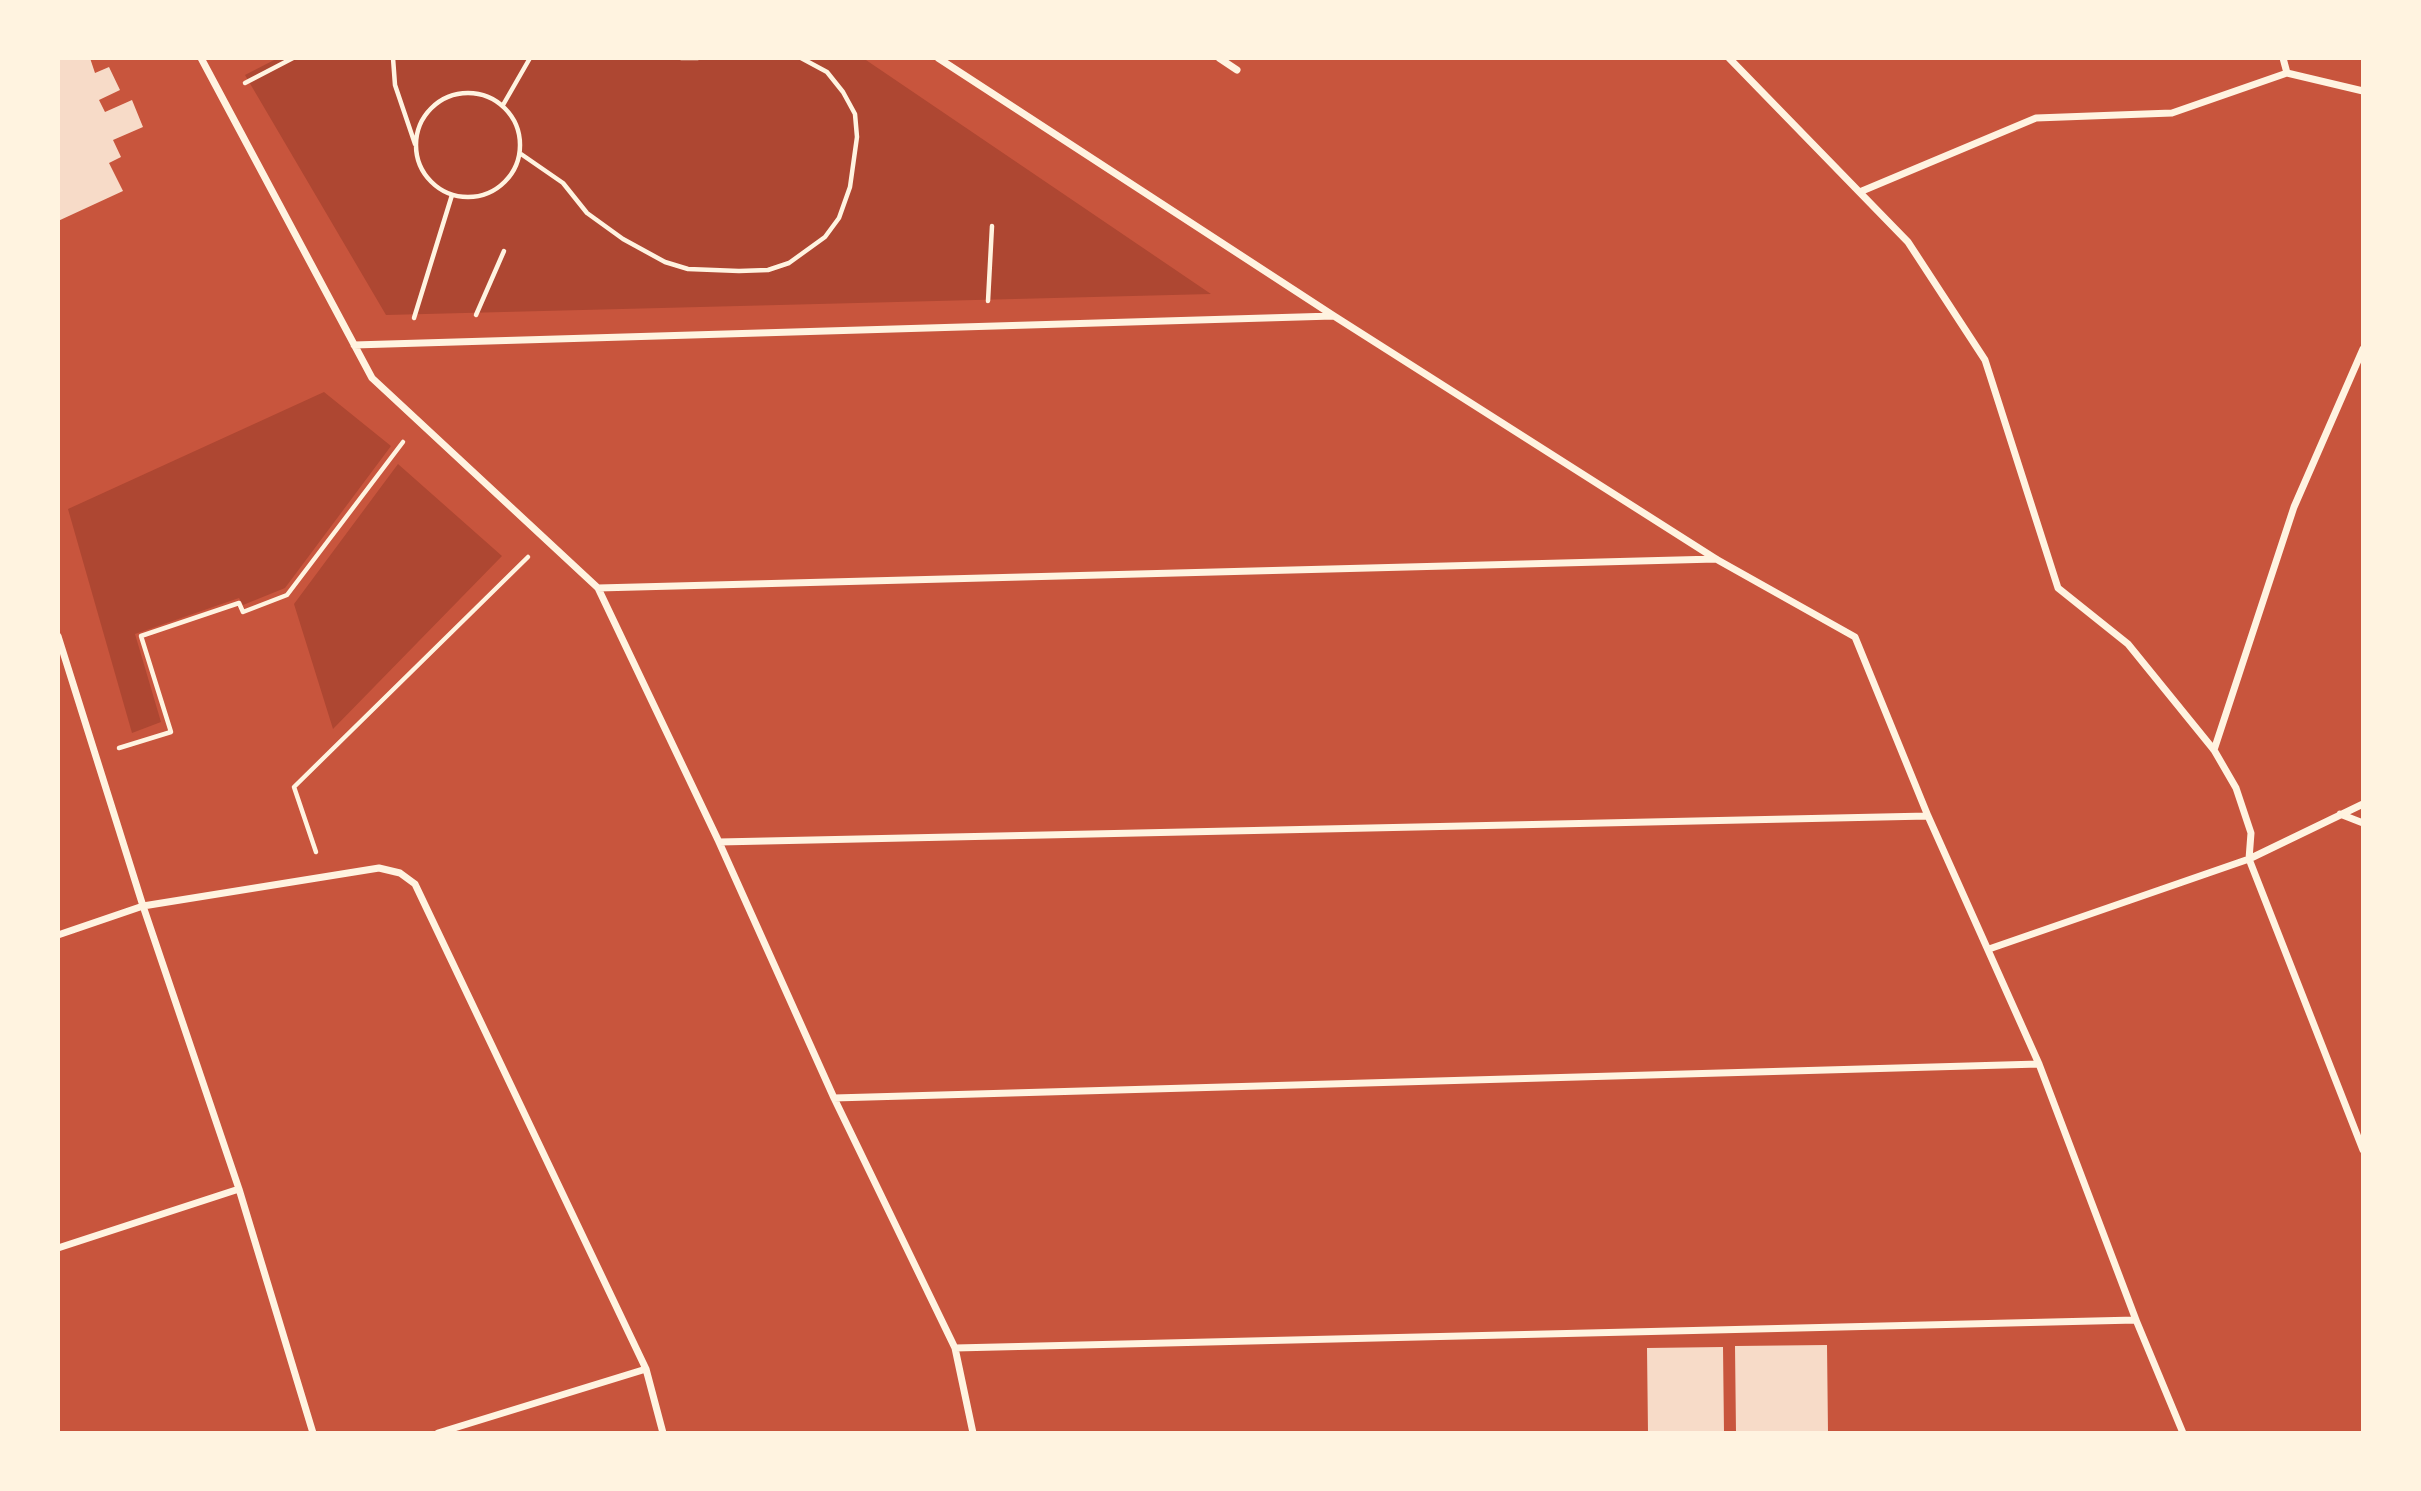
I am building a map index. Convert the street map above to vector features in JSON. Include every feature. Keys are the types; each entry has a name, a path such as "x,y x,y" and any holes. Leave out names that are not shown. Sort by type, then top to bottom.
{"street":[{"path":"201,58 372,379 598,588 719,842 834,1098 955,1348 973,1433"},
{"path":"938,58 1334,316 1716,559 1855,637 1928,816 2039,1064 2136,1321 2183,1433"},
{"path":"1219,58 1237,70"},
{"path":"1729,58 1862,191 1908,242 1985,359 2057,588 2128,644 2214,750 2236,788 2251,833 2249,859 2363,1150"},
{"path":"2283,58 2287,74"},
{"path":"1862,191 2036,118 2172,113 2287,74 2363,91"},
{"path":"354,345 1334,316"},
{"path":"2214,750 2294,507 2363,349"},
{"path":"598,588 1716,559"},
{"path":"58,636 143,905 239,1189 313,1433"},
{"path":"1989,949 2249,859 2363,804"},
{"path":"2340,814 2363,823"},
{"path":"719,842 1928,816"},
{"path":"58,935 143,905 379,868 400,873 415,884 646,1369 663,1433"},
{"path":"834,1098 2039,1064"},
{"path":"58,1248 239,1189"},
{"path":"955,1348 2136,1321"},
{"path":"438,1433 646,1369"}],"path":[{"path":"243,84 293,58"},
{"path":"393,58 398,95 416,145 418,161 425,176 437,188 452,195 470,198 487,194 503,185 514,171 520,154 520,137 514,119 503,106 488,97 470,93 439,102 418,128 416,145"},
{"path":"503,106 530,58"},
{"path":"681,58 698,58"},
{"path":"520,154 563,183 587,213 623,239 665,262 688,269 739,271 768,270 789,263 825,236 839,218 850,187 857,137 855,114 844,92 827,72 802,58"},
{"path":"412,324 452,195"},
{"path":"988,309 992,226"},
{"path":"473,322 504,251"},
{"path":"127,746 171,732 141,636 239,603 243,612 287,595 401,445"},
{"path":"324,876 294,787 545,540"}],"shaded area":[{"path":"278,58 863,58 1211,294 386,315 245,75"},
{"path":"324,392 391,446 285,588 243,605 239,598 135,634 161,722 132,733 68,509"},
{"path":"398,464 502,556 333,729 294,604"}],"building":[{"path":"58,58 90,58 95,73 109,67 120,90 99,100 105,112 132,100 143,127 113,140 121,157 109,163 123,191 58,221"},
{"path":"1827,1345 1828,1433 1736,1433 1735,1346"},
{"path":"1723,1347 1724,1433 1648,1433 1647,1348"}]}
